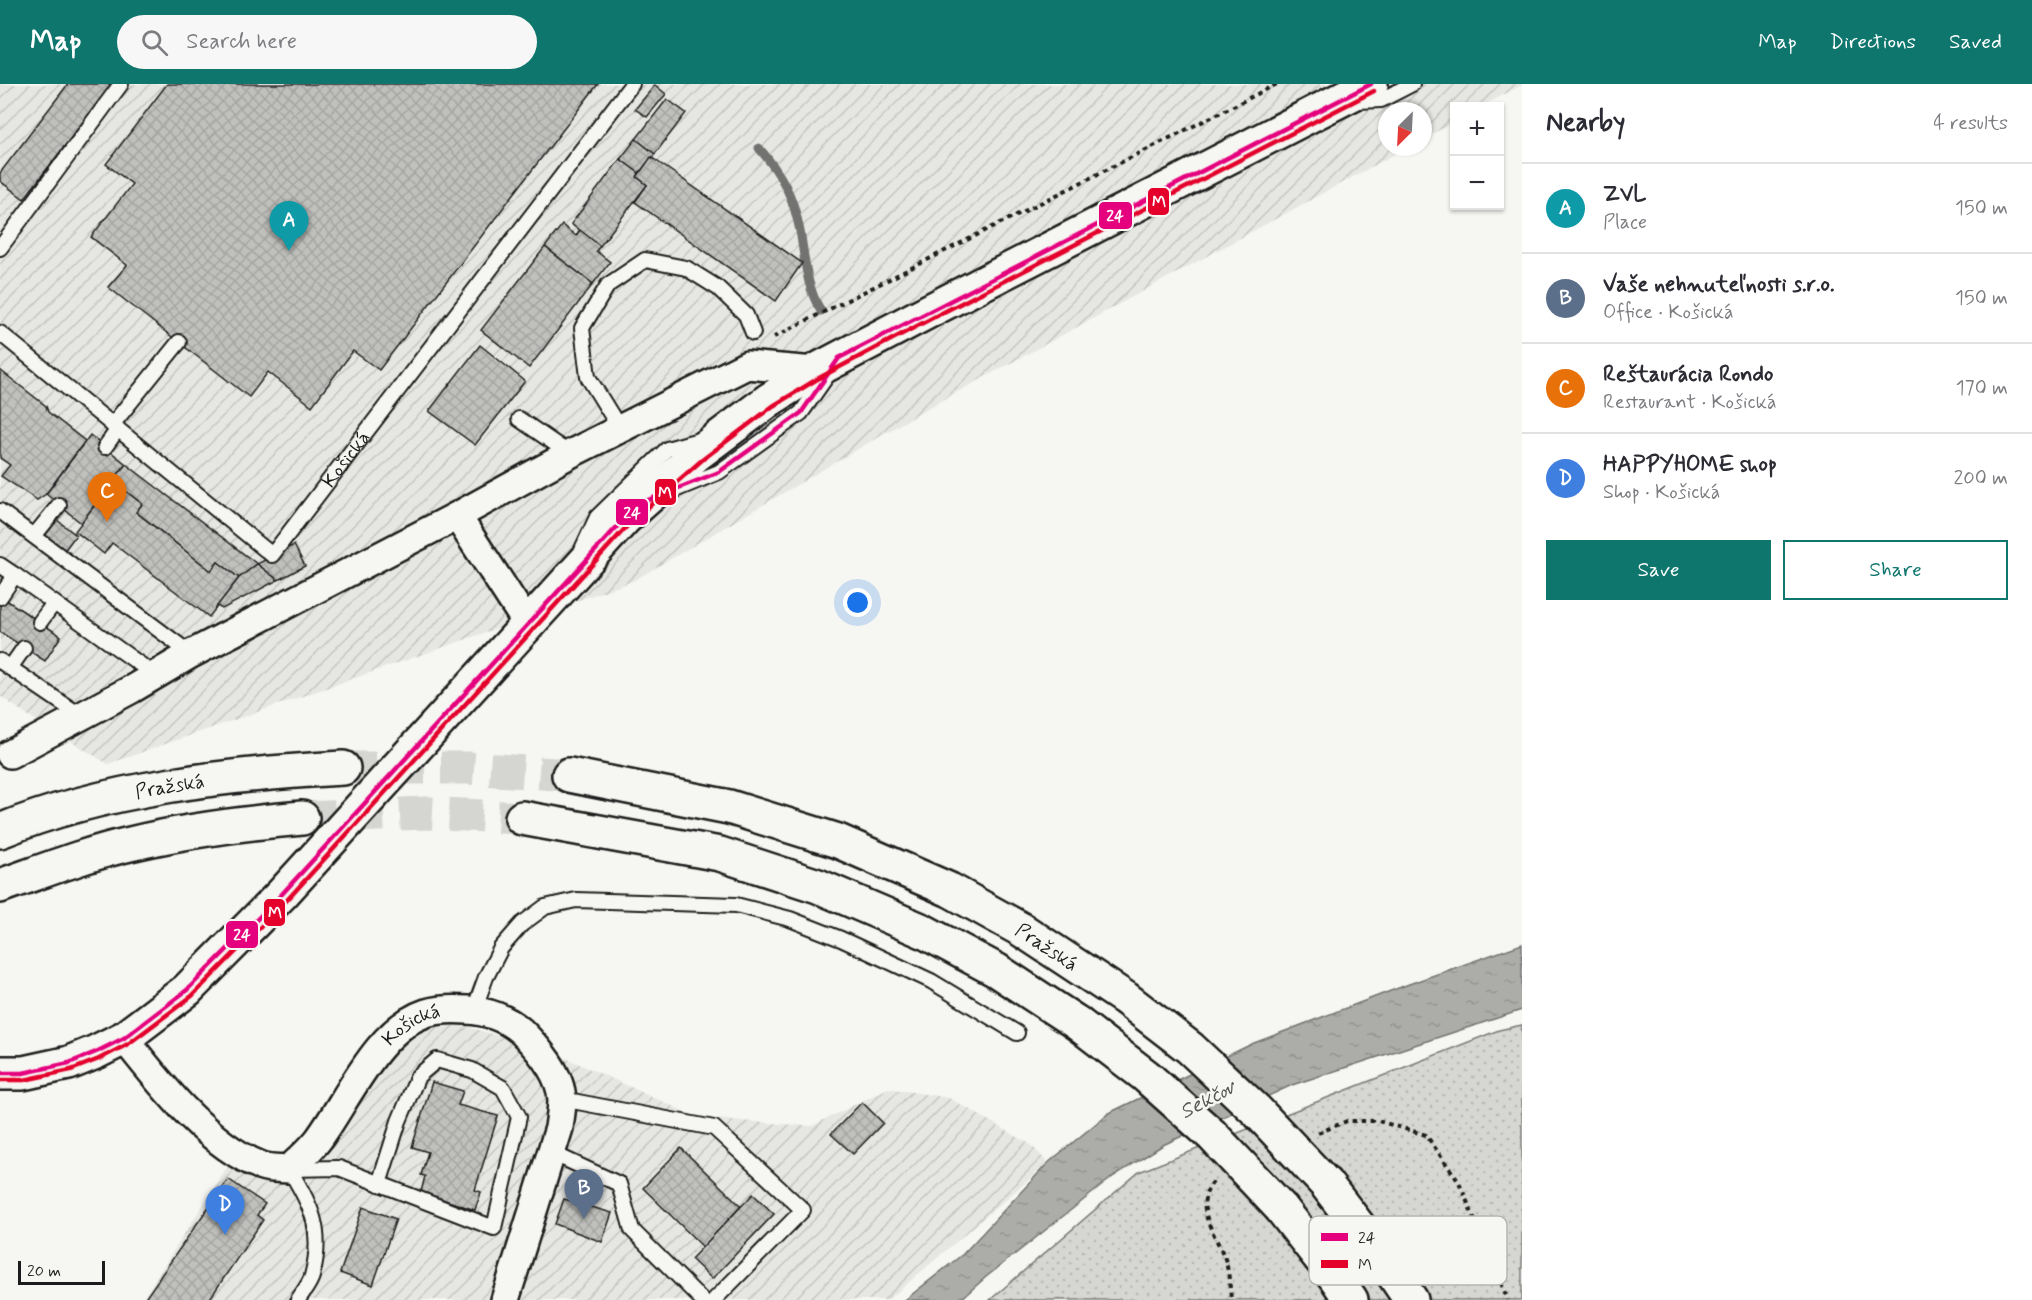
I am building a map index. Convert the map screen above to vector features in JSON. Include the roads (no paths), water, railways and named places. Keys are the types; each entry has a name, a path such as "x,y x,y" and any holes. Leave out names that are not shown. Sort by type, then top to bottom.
{"main road":[{"path":"0,1073 22,1073 69,1062 124,1038 187,990 282,894 625,518 697,454 769,400 827,365 1371,84"},
{"name":"Pražská","path":"0,831 37,816 190,782 269,772 343,768"},
{"name":"Pražská","path":"569,775 729,807 838,841 950,890 1022,930 1125,998 1190,1048 1249,1103 1326,1184 1351,1216"},
{"path":"0,808 37,816"},
{"path":"0,886 129,844 237,824 302,818"},
{"path":"522,818 720,855 819,886 923,931 996,970 1077,1023 1146,1076 1212,1135 1281,1208 1309,1244"},
{"path":"1341,1285 1352,1300"},
{"name":"Pražská","path":"1401,1285 1411,1300"}],"street":[{"path":"10,754 191,654 457,516 570,454 747,364 827,365"},
{"path":"457,516 528,625"},
{"name":"Košická","path":"289,1169 317,1142 368,1064 395,1033 410,1022 426,1013 449,1009 474,1010 496,1016 515,1026 544,1057 555,1076 562,1099 559,1128 552,1153 505,1300"},
{"path":"124,1038 162,1086 224,1144 263,1166 289,1169"}],"lane":[{"path":"0,248 121,84"},
{"name":"Košická","path":"0,333 272,555 632,84"},
{"path":"1335,102 1381,100 1412,84"},
{"path":"620,429 588,377 582,328 608,285 645,260 686,268 718,288 746,315 753,333"},
{"path":"105,447 115,427 179,342"},
{"path":"643,502 719,472 792,420 801,413 827,365"},
{"path":"519,419 570,454"},
{"path":"563,587 597,517 667,449 724,433"},
{"path":"34,536 59,505"},
{"path":"0,511 191,654"},
{"path":"0,565 156,675"},
{"path":"0,597 15,575"},
{"path":"40,622 54,603"},
{"path":"24,648 5,664 81,716"},
{"path":"474,1010 486,977 501,948 522,924 545,907 576,900 736,905 789,919 851,944 931,981 1017,1033"},
{"path":"289,1169 339,1168 379,1184 494,1228 519,1117 503,1088 472,1070 437,1060 418,1076 399,1121 379,1184"},
{"path":"562,1099 714,1128 803,1210 714,1300"},
{"path":"552,1153 619,1184 632,1230 702,1300"},
{"path":"289,1169 306,1196 318,1231 312,1277 298,1300"}],"water":[{"name":"Sekčov","path":"1522,944 1522,1010 1292,1085 1163,1145 1114,1176 960,1300 905,1300 963,1254 1048,1163 1109,1113 1254,1043"}],"waterway":[{"path":"759,148 774,167 790,196 797,218 809,282 821,311"}],"tunnel":[{"path":"343,768 468,768 569,775"},
{"path":"302,818 427,813 522,818"}],"place":[{"name":"ZVL","path":"289,251"},
{"name":"Reštaurácia Rondo","path":"107,522"},
{"name":"Vaše nehnuteľnosti s.r.o.","path":"584,1219"},
{"name":"HAPPYHOME shop","path":"225,1235"}]}
